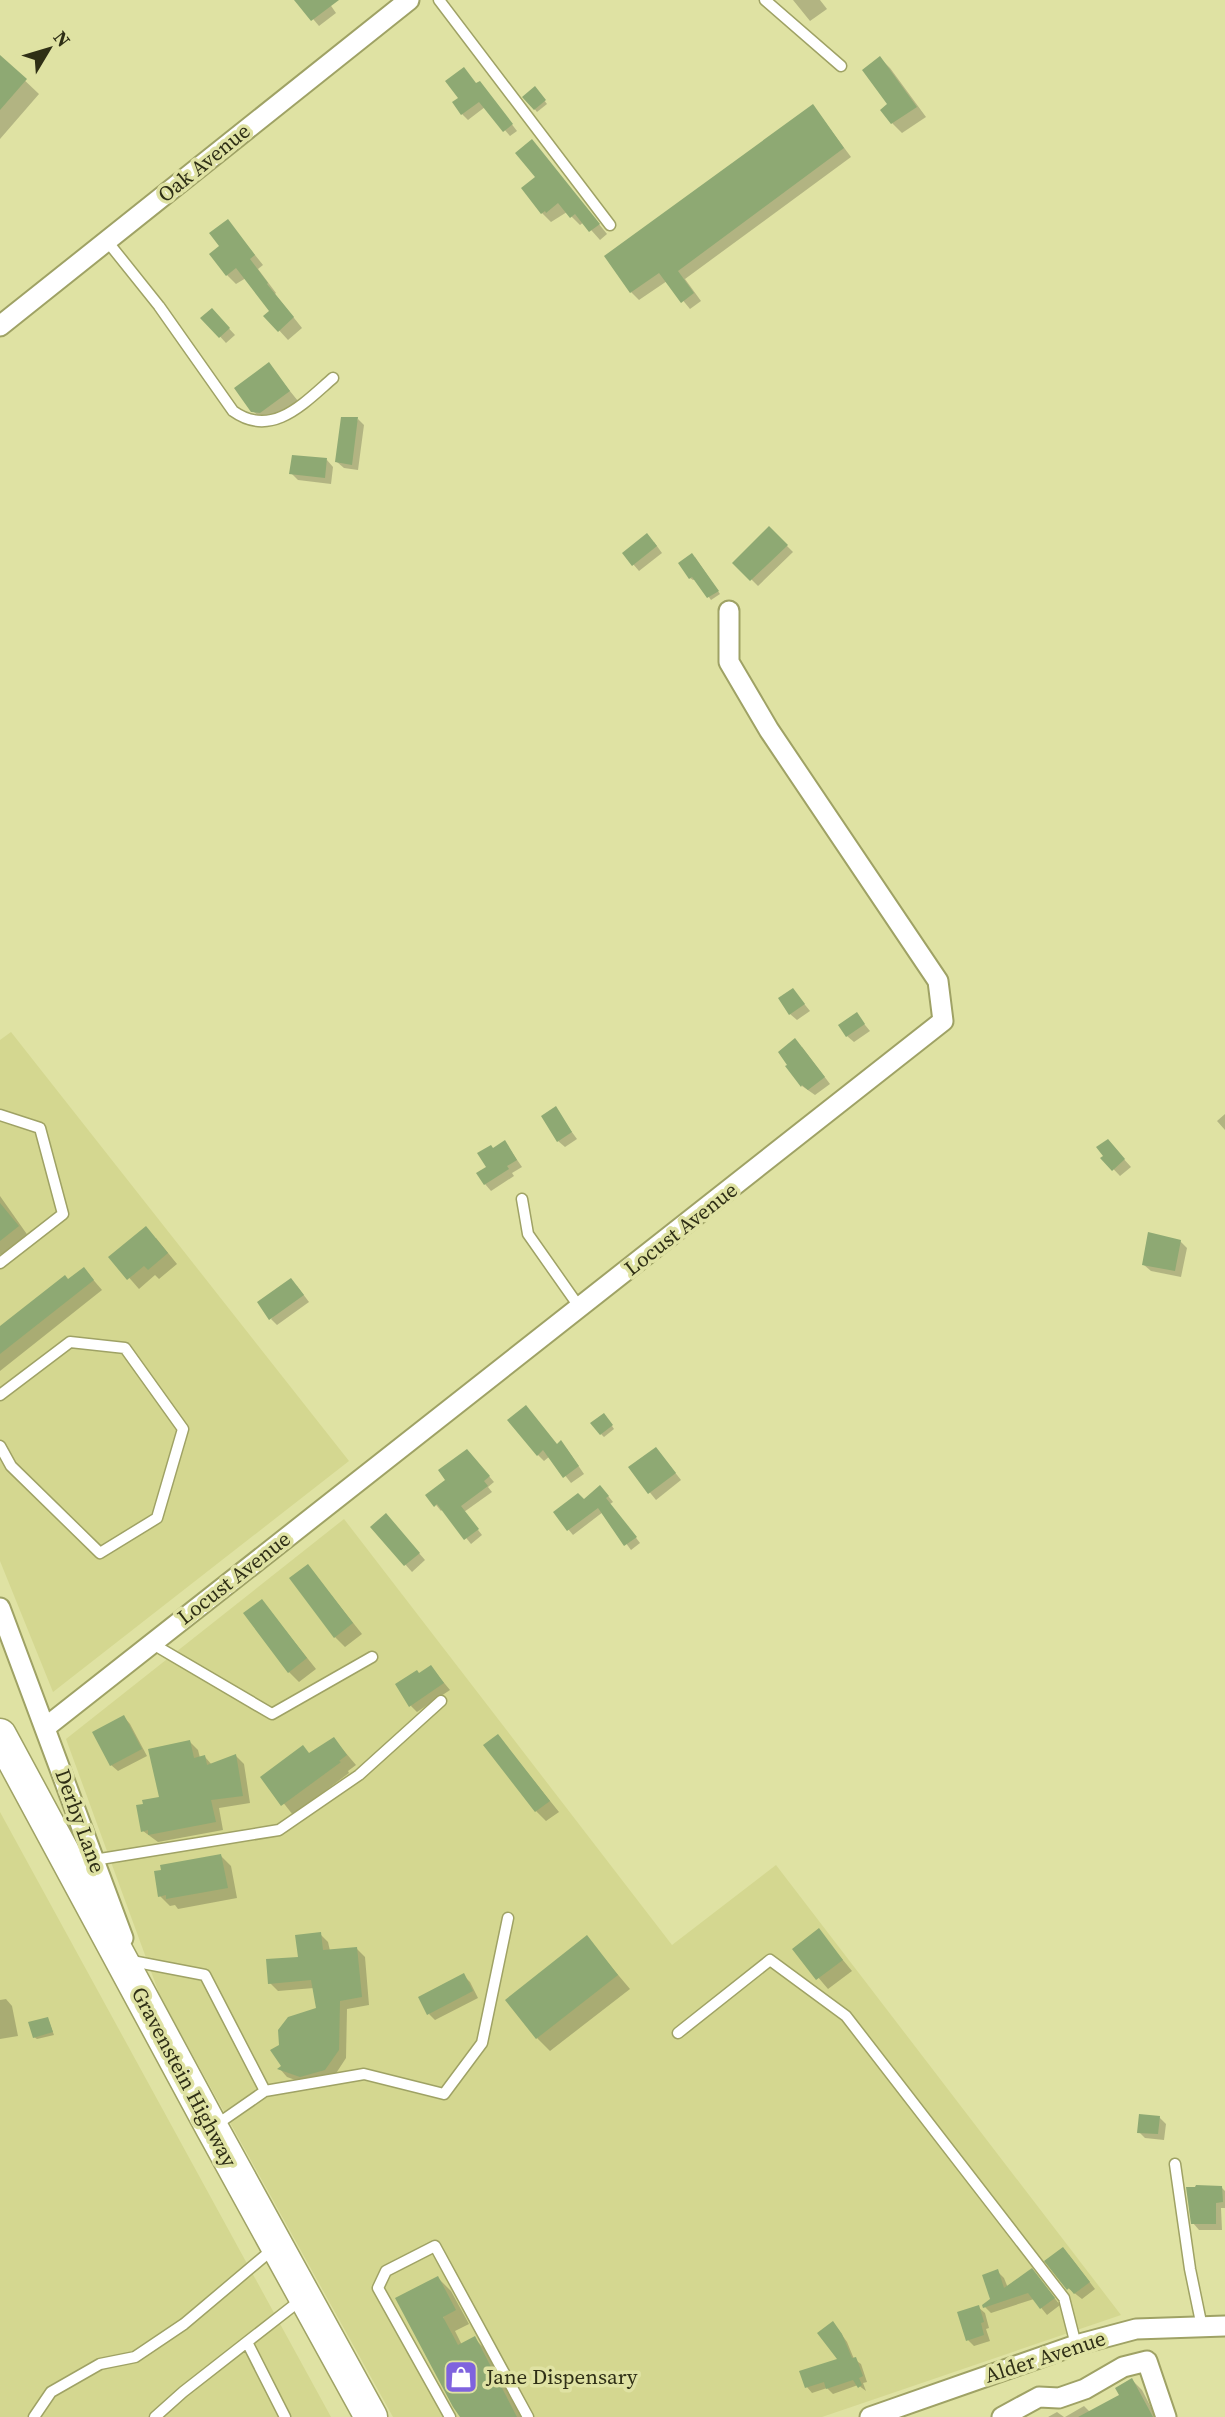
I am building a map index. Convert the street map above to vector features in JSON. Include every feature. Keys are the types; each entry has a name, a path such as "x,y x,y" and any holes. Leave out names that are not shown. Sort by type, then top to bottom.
{"main road":[{"name":"Gravenstein Highway","path":"0,1735 276,2247 371,2417"}],"street":[{"name":"Oak Avenue","path":"0,326 409,0"},
{"name":"Locust Avenue","path":"46,1727 943,1021 938,981 769,730 729,662 729,611"},
{"name":"Derby Lane","path":"0,1608 161,2034"},
{"name":"Alder Avenue","path":"870,2417 893,2413 1076,2345 1136,2329 1225,2326"},
{"path":"1002,2417 1039,2397 1059,2398 1072,2394 1123,2367 1147,2361 1166,2417"}],"lane":[{"path":"439,0 610,225"},
{"path":"765,0 841,66"},
{"path":"107,241 159,306 233,411 245,420 265,422 286,415 333,378"},
{"path":"0,1115 40,1128 63,1214 0,1263"},
{"path":"522,1199 528,1234 580,1308"},
{"path":"0,1395 70,1342 125,1348 183,1429 157,1518 100,1553 11,1466 0,1446"},
{"path":"150,1643 272,1714 372,1657"},
{"path":"94,1860 279,1830 359,1775 441,1701"},
{"path":"212,2128 265,2091 364,2074 444,2094 482,2043 508,1917"},
{"path":"678,2033 770,1960 846,2017 1064,2298 1076,2345"},
{"path":"132,1961 205,1975 265,2091"},
{"path":"1175,2164 1190,2269 1202,2327"},
{"path":"450,2417 379,2288 386,2271 435,2246 528,2417"},
{"path":"34,2417 51,2392 100,2364 135,2357 184,2324 276,2247"},
{"path":"155,2417 304,2297"},
{"path":"247,2342 285,2417"}],"shaded area":[{"path":"11,1032 349,1461 53,1692 0,1561 0,1040"},
{"path":"344,1519 672,1945 776,1865 1121,2315 822,2417 393,2417 160,1996 66,1739"},
{"path":"0,1812 331,2417 0,2417"}],"building":[{"path":"294,0 339,0 311,21"},
{"path":"0,55 27,79 0,110"},
{"path":"880,56 917,107 891,124 880,110 887,104 862,70"},
{"path":"464,67 476,83 480,81 513,124 503,132 479,102 461,115 452,102 458,98 445,81"},
{"path":"535,86 546,100 534,110 522,97"},
{"path":"813,104 844,148 678,271 694,293 681,303 659,273 630,293 604,256"},
{"path":"532,139 600,224 589,232 575,214 570,218 558,203 541,214 521,188 535,177 515,153"},
{"path":"228,219 255,255 250,259 294,317 278,332 263,316 269,311 236,268 226,276 209,254 219,246 209,233"},
{"path":"212,308 230,328 219,338 200,318"},
{"path":"269,362 290,391 260,413 251,412 234,388"},
{"path":"341,417 358,417 352,465 335,462"},
{"path":"292,455 327,458 325,478 289,474"},
{"path":"769,526 788,545 750,581 732,563"},
{"path":"647,533 657,546 632,566 622,553"},
{"path":"692,553 719,591 707,598 678,563"},
{"path":"793,988 805,1004 789,1015 778,998"},
{"path":"857,1012 865,1024 846,1037 838,1025"},
{"path":"795,1038 825,1077 808,1090 802,1085 801,1087 778,1052"},
{"path":"556,1106 572,1132 557,1142 541,1116"},
{"path":"1108,1139 1125,1159 1112,1171 1100,1158 1103,1156 1096,1147"},
{"path":"505,1140 517,1160 507,1166 509,1169 484,1185 476,1173 486,1167 477,1153 491,1145 493,1148"},
{"path":"0,1203 19,1226 0,1241"},
{"path":"146,1226 168,1253 148,1270 144,1266 127,1280 108,1257"},
{"path":"1148,1232 1181,1240 1175,1271 1142,1265"},
{"path":"84,1267 94,1280 0,1354 0,1326 65,1275 68,1279"},
{"path":"291,1278 304,1295 269,1320 257,1302"},
{"path":"526,1405 557,1444 561,1440 579,1466 563,1478 543,1450 537,1456 507,1420"},
{"path":"604,1413 613,1425 600,1435 590,1423"},
{"path":"656,1447 676,1473 648,1494 628,1467"},
{"path":"467,1449 490,1476 484,1481 488,1486 461,1506 479,1529 464,1540 437,1504 434,1507 425,1495 445,1480 438,1470"},
{"path":"600,1485 609,1496 606,1498 637,1537 624,1546 598,1508 567,1531 553,1512 578,1493 584,1499"},
{"path":"386,1513 420,1553 404,1566 370,1527"},
{"path":"308,1564 353,1623 334,1638 289,1578"},
{"path":"262,1599 307,1658 288,1673 243,1613"},
{"path":"431,1665 444,1683 409,1707 395,1684 417,1670 419,1673"},
{"path":"124,1715 142,1749 110,1766 92,1732"},
{"path":"498,1734 550,1801 535,1812 483,1745"},
{"path":"334,1737 347,1755 281,1806 260,1777 303,1745 309,1753"},
{"path":"190,1740 194,1758 205,1755 207,1765 236,1754 243,1796 211,1800 216,1822 148,1835 148,1830 141,1832 136,1805 143,1804 142,1800 159,1797 148,1749"},
{"path":"221,1854 228,1888 166,1899 166,1895 158,1897 154,1871 161,1870 160,1865"},
{"path":"819,1928 843,1960 816,1980 792,1949"},
{"path":"321,1932 323,1950 357,1947 362,1997 340,2001 339,2050 325,2070 300,2077 277,2069 281,2066 270,2050 279,2045 278,2030 288,2017 316,2008 311,1980 268,1984 266,1959 298,1957 295,1935"},
{"path":"587,1935 618,1975 536,2039 505,2000"},
{"path":"464,1973 473,1991 427,2015 418,1997"},
{"path":"48,2017 53,2032 33,2038 28,2022"},
{"path":"1139,2114 1160,2116 1158,2134 1137,2133"},
{"path":"1222,2186 1223,2202 1216,2203 1216,2224 1191,2224 1186,2187"},
{"path":"1063,2247 1090,2282 1074,2294 1069,2288 1067,2290 1044,2261"},
{"path":"1032,2268 1055,2298 1040,2309 1028,2293 983,2308 982,2305 990,2299 982,2275 998,2269 1004,2288"},
{"path":"438,2276 456,2310 443,2317 458,2345 475,2336 517,2417 460,2417 453,2407 395,2298"},
{"path":"979,2305 984,2322 981,2323 984,2335 966,2341 957,2312"},
{"path":"833,2321 852,2358 856,2357 863,2376 859,2378 862,2385 858,2388 853,2380 826,2389 824,2382 805,2388 799,2371 837,2359 817,2333"},
{"path":"1132,2378 1153,2417 1078,2417 1119,2395 1115,2388"}],"place":[{"name":"Jane Dispensary","path":"461,2377"}]}
